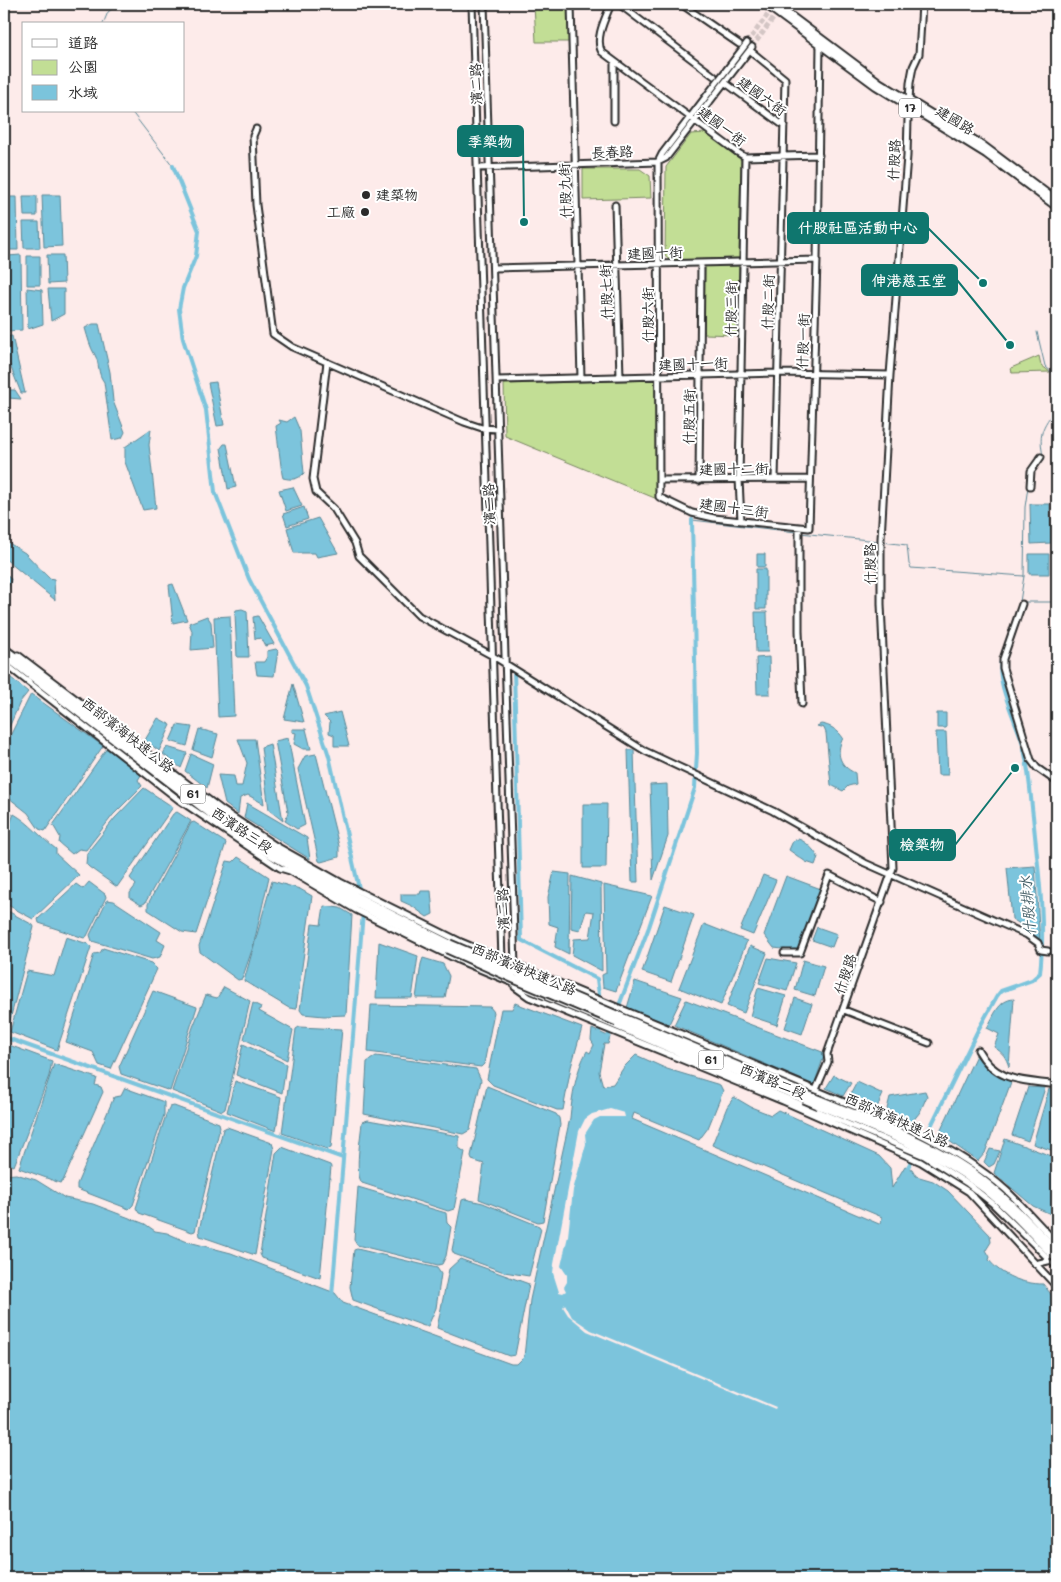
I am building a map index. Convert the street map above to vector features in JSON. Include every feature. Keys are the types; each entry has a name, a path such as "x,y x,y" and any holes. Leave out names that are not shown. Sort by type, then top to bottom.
{"highway":[{"name":"西部濱海快速公路","path":"4,650 68,696 188,791 271,848 282,852 343,887 355,900"},
{"name":"西部濱海快速公路","path":"4,655 242,838 355,900 514,979 805,1096 926,1151 957,1169 990,1194 1055,1257"},
{"path":"242,838 250,847 290,871"}],"main road":[{"name":"建國路","path":"765,4 820,45 986,154 1057,207"},
{"name":"建國路","path":"775,4 909,104 981,144 1057,201"}],"street":[{"name":"濱二路","path":"472,4 502,959 509,982"},
{"name":"濱二路","path":"484,4 516,965 509,982"},
{"name":"什股九街","path":"571,4 581,378"},
{"name":"建國一街","path":"611,4 600,36 600,48 614,61 745,157 819,155"},
{"path":"619,4 714,76"},
{"path":"681,4 739,44"},
{"name":"什股路","path":"809,1110 828,1062 827,1054 893,868 881,604 880,539 909,104 914,67 919,54 922,4"},
{"path":"819,155 820,45"},
{"path":"658,162 690,117 750,47"},
{"path":"658,162 666,158 750,47"},
{"name":"什股二街","path":"750,47 786,79 775,479"},
{"path":"614,61 614,121"},
{"name":"建國六街","path":"727,84 784,126"},
{"path":"256,129 253,136 256,205 272,334 286,343 327,362 464,422 485,428 498,428"},
{"name":"什股一街","path":"809,528 819,155"},
{"name":"什股三街","path":"741,521 739,479 740,374 745,157"},
{"name":"長春路","path":"477,168 658,162"},
{"name":"什股六街","path":"658,162 659,497"},
{"name":"什股七街","path":"615,205 620,377"},
{"name":"建國十街","path":"493,268 817,260"},
{"name":"什股五街","path":"699,481 701,263"},
{"path":"327,362 313,480 316,492 334,508 355,543 359,556 419,616 493,656 638,746 693,775 773,811 865,863 1027,935 1038,943 1041,950 1048,951"},
{"name":"建國十一街","path":"497,380 778,373 890,375"},
{"path":"1030,486 1031,471 1041,457"},
{"name":"建國十二街","path":"659,480 810,479"},
{"name":"建國十三街","path":"659,497 692,514 809,528"},
{"path":"799,527 799,631 802,704"},
{"path":"1022,604 1003,659 1003,668 1031,760 1037,768 1057,782"},
{"name":"西濱路三段","path":"4,645 222,810 355,900"},
{"name":"西濱路三段","path":"4,663 179,800 255,853 280,868 355,900"},
{"path":"784,953 800,953 829,875 882,902"},
{"path":"355,900 372,908"},
{"name":"西濱路二段","path":"372,908 461,942 592,997 617,1021"},
{"name":"西濱路二段","path":"372,908 509,982 587,1018 617,1021 816,1090 912,1144"},
{"path":"844,1010 929,1043"},
{"path":"617,1021 809,1110 912,1144 926,1151 966,1160 1006,1190 1057,1243"},
{"path":"978,1050 985,1062 1002,1076 1057,1085"},
{"path":"926,1151 969,1192 1057,1287"},
{"path":"1035,1264 1055,1257 1057,1267"}],"green space":[{"path":"534,4 568,4 569,42 536,42"},
{"path":"706,133 741,160 739,258 669,260 665,255 666,167 691,134"},
{"path":"583,169 640,169 650,176 651,198 583,200"},
{"path":"705,266 739,266 737,335 704,334"},
{"path":"1039,356 1041,365 1050,372 1012,373 1011,368"},
{"path":"655,380 657,499 505,436 504,384"}],"water":[{"path":"42,195 60,195 62,246 44,247"},
{"path":"23,196 37,196 37,216 24,216"},
{"path":"6,197 17,197 18,250 6,250"},
{"path":"23,222 39,222 40,248 24,248"},
{"path":"21,255 22,330 9,331 7,256"},
{"path":"47,255 63,255 64,283 48,284"},
{"path":"27,256 40,256 40,285 27,285"},
{"path":"27,288 42,290 43,324 28,329"},
{"path":"48,289 64,289 64,314 51,321"},
{"path":"93,324 99,324 110,372 113,401 125,432 122,438 112,440 104,382 85,328"},
{"path":"12,336 25,393 21,393 4,350 4,337"},
{"path":"216,382 224,425 217,426 208,383"},
{"path":"7,390 15,390 21,399 8,398"},
{"path":"294,417 300,431 304,473 297,478 289,479 283,478 282,474 276,426 281,423 279,420 287,422"},
{"path":"151,429 149,445 156,508 143,510 125,462 125,447"},
{"path":"224,444 227,444 236,487 228,489 221,448"},
{"path":"293,487 302,506 286,511 279,490"},
{"path":"1030,504 1050,504 1051,543 1031,544"},
{"path":"304,507 308,519 287,526 283,514"},
{"path":"318,518 338,553 317,557 315,553 294,553 287,528"},
{"path":"4,540 25,553 49,578 54,579 55,600 4,558"},
{"path":"757,554 765,554 765,567 757,567"},
{"path":"1029,554 1049,554 1049,574 1029,574"},
{"path":"756,569 766,569 766,609 756,609"},
{"path":"4,573 11,579 4,601"},
{"path":"173,584 187,620 173,623 169,585"},
{"path":"242,609 247,611 249,657 237,657 235,614 236,610"},
{"path":"755,612 767,612 768,652 756,652"},
{"path":"207,616 211,622 213,648 191,650 192,631 189,623"},
{"path":"230,616 234,716 218,717 214,617"},
{"path":"258,616 274,644 265,646 261,638 255,639 253,617"},
{"path":"276,649 278,651 274,676 257,675 255,662 264,662 267,657 267,651"},
{"path":"769,657 770,694 757,694 756,658"},
{"path":"4,672 28,692 20,702 4,739"},
{"path":"293,684 304,722 284,719"},
{"path":"31,694 103,746 45,831 39,829 28,813 4,794 4,748"},
{"path":"340,712 349,746 334,746 334,735 329,733 330,722 324,716"},
{"path":"937,713 946,713 946,728 937,728"},
{"path":"158,718 171,725 159,751 145,740"},
{"path":"821,724 831,727 841,735 843,738 839,749 840,759 846,767 855,773 856,784 848,786 843,791 831,785 826,733 824,728 817,726"},
{"path":"177,725 192,727 187,746 170,741"},
{"path":"199,729 218,734 212,757 193,750"},
{"path":"292,729 306,729 311,749 303,749 294,744 296,733 292,732"},
{"path":"936,732 946,732 948,775 938,775"},
{"path":"288,738 305,825 297,829 285,821 288,812 275,741"},
{"path":"238,739 255,739 264,804 248,795 240,798 238,814 225,804 218,775 234,776 236,786 242,786 247,763"},
{"path":"270,744 283,821 269,810 261,747"},
{"path":"167,747 187,753 181,768 163,754"},
{"path":"107,748 141,775 138,780 142,786 113,815 86,850 79,849 72,854 59,843 60,837 53,825"},
{"path":"628,750 634,750 638,882 632,882"},
{"path":"191,754 213,764 207,788 185,771"},
{"path":"316,754 339,846 339,857 321,862 319,861 298,769 305,756"},
{"path":"667,784 668,836 653,880 650,785"},
{"path":"144,788 173,807 117,887 86,864 87,853 115,818"},
{"path":"247,803 307,838 310,859 244,818"},
{"path":"583,804 607,804 606,868 583,868"},
{"path":"4,808 12,814 4,835"},
{"path":"177,812 191,821 145,903 141,905 130,898 130,893 136,885 130,878 173,814"},
{"path":"14,814 56,849 56,854 79,875 33,919 4,903 4,839"},
{"path":"194,822 226,843 196,934 182,932 148,910 148,904 191,823"},
{"path":"798,839 807,844 818,857 815,865 806,862 789,850 793,841"},
{"path":"238,857 269,877 253,947 242,979 238,980 200,952 199,946 227,861 233,862"},
{"path":"1035,866 1040,943 1028,929 1012,919 1007,868"},
{"path":"554,872 570,874 569,954 555,947 558,927 549,924 548,897"},
{"path":"763,875 776,880 753,935 740,930"},
{"path":"572,876 601,884 602,971 572,955 574,939 590,938 594,912 586,911 580,930 571,928"},
{"path":"786,876 821,889 799,951 774,948 764,935"},
{"path":"272,881 300,889 312,896 296,1009 289,1008 244,981"},
{"path":"89,882 105,894 106,897 87,936 84,938 39,923 38,919 76,884 83,889"},
{"path":"604,885 652,896 616,991 603,987 602,975 606,973"},
{"path":"421,891 431,891 433,914 427,917 412,906 401,901 401,894 420,894"},
{"path":"107,900 114,901 161,932 157,940 165,945 160,957 152,959 92,941 90,935"},
{"path":"665,905 694,915 671,982 642,972"},
{"path":"324,906 340,908 352,915 346,1015 324,1016 303,1014 300,1010 312,924 321,925"},
{"path":"4,909 34,927 8,1028 4,1031"},
{"path":"704,924 747,941 721,1005 679,988"},
{"path":"817,927 837,934 832,947 812,940"},
{"path":"66,937 88,944 91,947 57,1050 10,1032 27,971 54,976"},
{"path":"379,942 418,956 412,998 376,998"},
{"path":"750,946 767,953 744,1013 727,1006"},
{"path":"103,948 151,963 157,969 111,1069 99,1065 93,1052 66,1042 94,954 100,953"},
{"path":"423,958 443,964 449,976 445,998 416,998"},
{"path":"768,958 796,963 787,991 759,983"},
{"path":"803,960 824,966 815,996 795,990"},
{"path":"635,981 682,997 669,1024 627,1008"},
{"path":"224,987 250,1001 225,1109 222,1111 172,1091 193,1027 206,995 217,998"},
{"path":"758,988 786,996 777,1025 750,1016"},
{"path":"153,991 197,1007 170,1091 121,1074 119,1067"},
{"path":"795,998 812,1004 802,1034 785,1028"},
{"path":"1014,999 1009,1067 1004,1056 994,1047 999,1034 987,1028 1000,1005"},
{"path":"686,1000 825,1053 814,1085 674,1025"},
{"path":"253,1003 261,1007 259,1011 293,1030 287,1060 244,1039"},
{"path":"515,1003 582,1028 571,1067 563,1110 557,1110 493,1085 487,1079 501,1009 512,1009"},
{"path":"371,1005 490,1007 494,1012 484,1064 481,1067 368,1052"},
{"path":"299,1027 342,1029 331,1148 327,1149 282,1133 296,1029"},
{"path":"592,1029 610,1037 608,1044 604,1044 599,1072 603,1086 613,1084 624,1067 636,1055 667,1069 720,1085 723,1091 708,1128 699,1140 634,1113 632,1119 879,1224 881,1223 882,1217 712,1145 727,1107 734,1097 751,1107 771,1115 778,1110 879,1156 890,1168 892,1188 905,1166 912,1169 916,1176 933,1181 948,1191 990,1235 991,1242 986,1250 990,1257 989,1260 994,1266 1006,1275 1021,1281 1043,1284 1057,1302 1057,1578 4,1578 4,1175 16,1174 36,1180 65,1198 93,1204 145,1224 155,1231 231,1253 335,1293 343,1303 511,1364 517,1364 524,1357 530,1300 570,1118 575,1083 583,1058 587,1051 590,1053 594,1045 591,1040"},
{"path":"243,1044 286,1064 282,1093 236,1075"},
{"path":"9,1045 52,1061 49,1076 14,1166 4,1162 4,1050"},
{"path":"977,1053 991,1071 1011,1082 985,1153 978,1161 939,1134"},
{"path":"376,1056 476,1069 481,1080 470,1130 463,1134 364,1114 367,1062"},
{"path":"54,1064 97,1078 95,1085 101,1087 103,1092 63,1181 60,1183 19,1168"},
{"path":"834,1075 851,1083 843,1096 826,1088"},
{"path":"235,1081 281,1097 276,1131 227,1112"},
{"path":"857,1082 883,1094 876,1110 848,1099"},
{"path":"487,1086 556,1114 559,1118 560,1125 543,1221 538,1222 479,1199 484,1164 472,1160 471,1156"},
{"path":"1028,1087 1045,1088 1028,1141 1012,1135"},
{"path":"125,1088 164,1102 164,1115 133,1205 129,1209 77,1189 77,1184 114,1097 121,1096"},
{"path":"1049,1089 1057,1092 1057,1152 1033,1144"},
{"path":"925,1091 927,1096 920,1112 912,1122 896,1116 887,1109 890,1097"},
{"path":"174,1106 219,1123 220,1127 195,1231 192,1232 139,1213 136,1208 166,1115 170,1107"},
{"path":"368,1120 459,1136 459,1148 465,1152 454,1209 448,1211 362,1183 358,1171 359,1145 362,1122"},
{"path":"227,1127 272,1143 274,1149 255,1255 200,1236 199,1230 223,1129"},
{"path":"1005,1139 1057,1158 1057,1180 1052,1194 1057,1201 1057,1217 1033,1206 994,1173"},
{"path":"282,1147 331,1167 320,1278 262,1258 260,1254 276,1153"},
{"path":"990,1149 1000,1151 994,1164 989,1167 984,1162"},
{"path":"358,1187 446,1213 447,1223 451,1227 446,1256 442,1264 438,1265 357,1245 354,1240"},
{"path":"462,1200 483,1203 539,1226 541,1229 529,1276 504,1272 454,1254 452,1250"},
{"path":"357,1249 437,1268 441,1274 436,1308 428,1326 353,1300 350,1287 354,1250"},
{"path":"460,1259 529,1284 515,1355 509,1356 437,1328 449,1269"}],"pier":[{"path":"610,1109 624,1113 625,1117 600,1117 594,1120 585,1134 586,1144 573,1190 568,1236 561,1266 567,1275 567,1282 564,1287 566,1291 563,1293 559,1292 553,1273 554,1264 579,1131 585,1119 592,1114"},
{"path":"565,1304 572,1317 591,1330 776,1407 775,1409 587,1331 568,1315 563,1307"}],"waterway":[{"path":"104,22 108,12 118,4"},
{"path":"132,112 173,166"},
{"path":"173,166 199,231 196,256 183,288 179,309 183,339 206,410 215,492 249,579 306,686 329,756 360,893"},
{"path":"1037,332 1045,366 1057,377"},
{"path":"1037,466 1044,460 1041,444 1044,426 1057,408"},
{"path":"1020,602 1024,576 1025,507 1028,487"},
{"path":"692,520 796,532"},
{"path":"615,1016 649,927 695,788 697,753 692,520"},
{"path":"800,533 878,541"},
{"path":"882,542 907,545 911,568 1024,576"},
{"path":"1024,602 1057,602"},
{"name":"什股排水","path":"925,1138 978,1030 997,996 1001,991 1032,980 1040,973 1042,914 1029,779 1022,741 1003,687 1000,666 1002,657"},
{"path":"514,669 521,940 597,979 600,1002"},
{"path":"332,1296 363,912"},
{"path":"608,1037 613,1023"},
{"path":"599,1033 600,1024"},
{"path":"4,1037 343,1158"},
{"name":"什股排水","path":"908,1167 917,1151"}],"tunnel":[{"path":"752,47 784,4"},
{"path":"747,43 774,6"}],"place":[{"name":"建築物","path":"366,195"},
{"name":"工廠","path":"365,212"},
{"name":"季築物","path":"524,222"},
{"name":"什股社區活動中心","path":"983,283"},
{"name":"伸港慈玉堂","path":"1010,345"},
{"name":"檢築物","path":"1015,768"}]}
